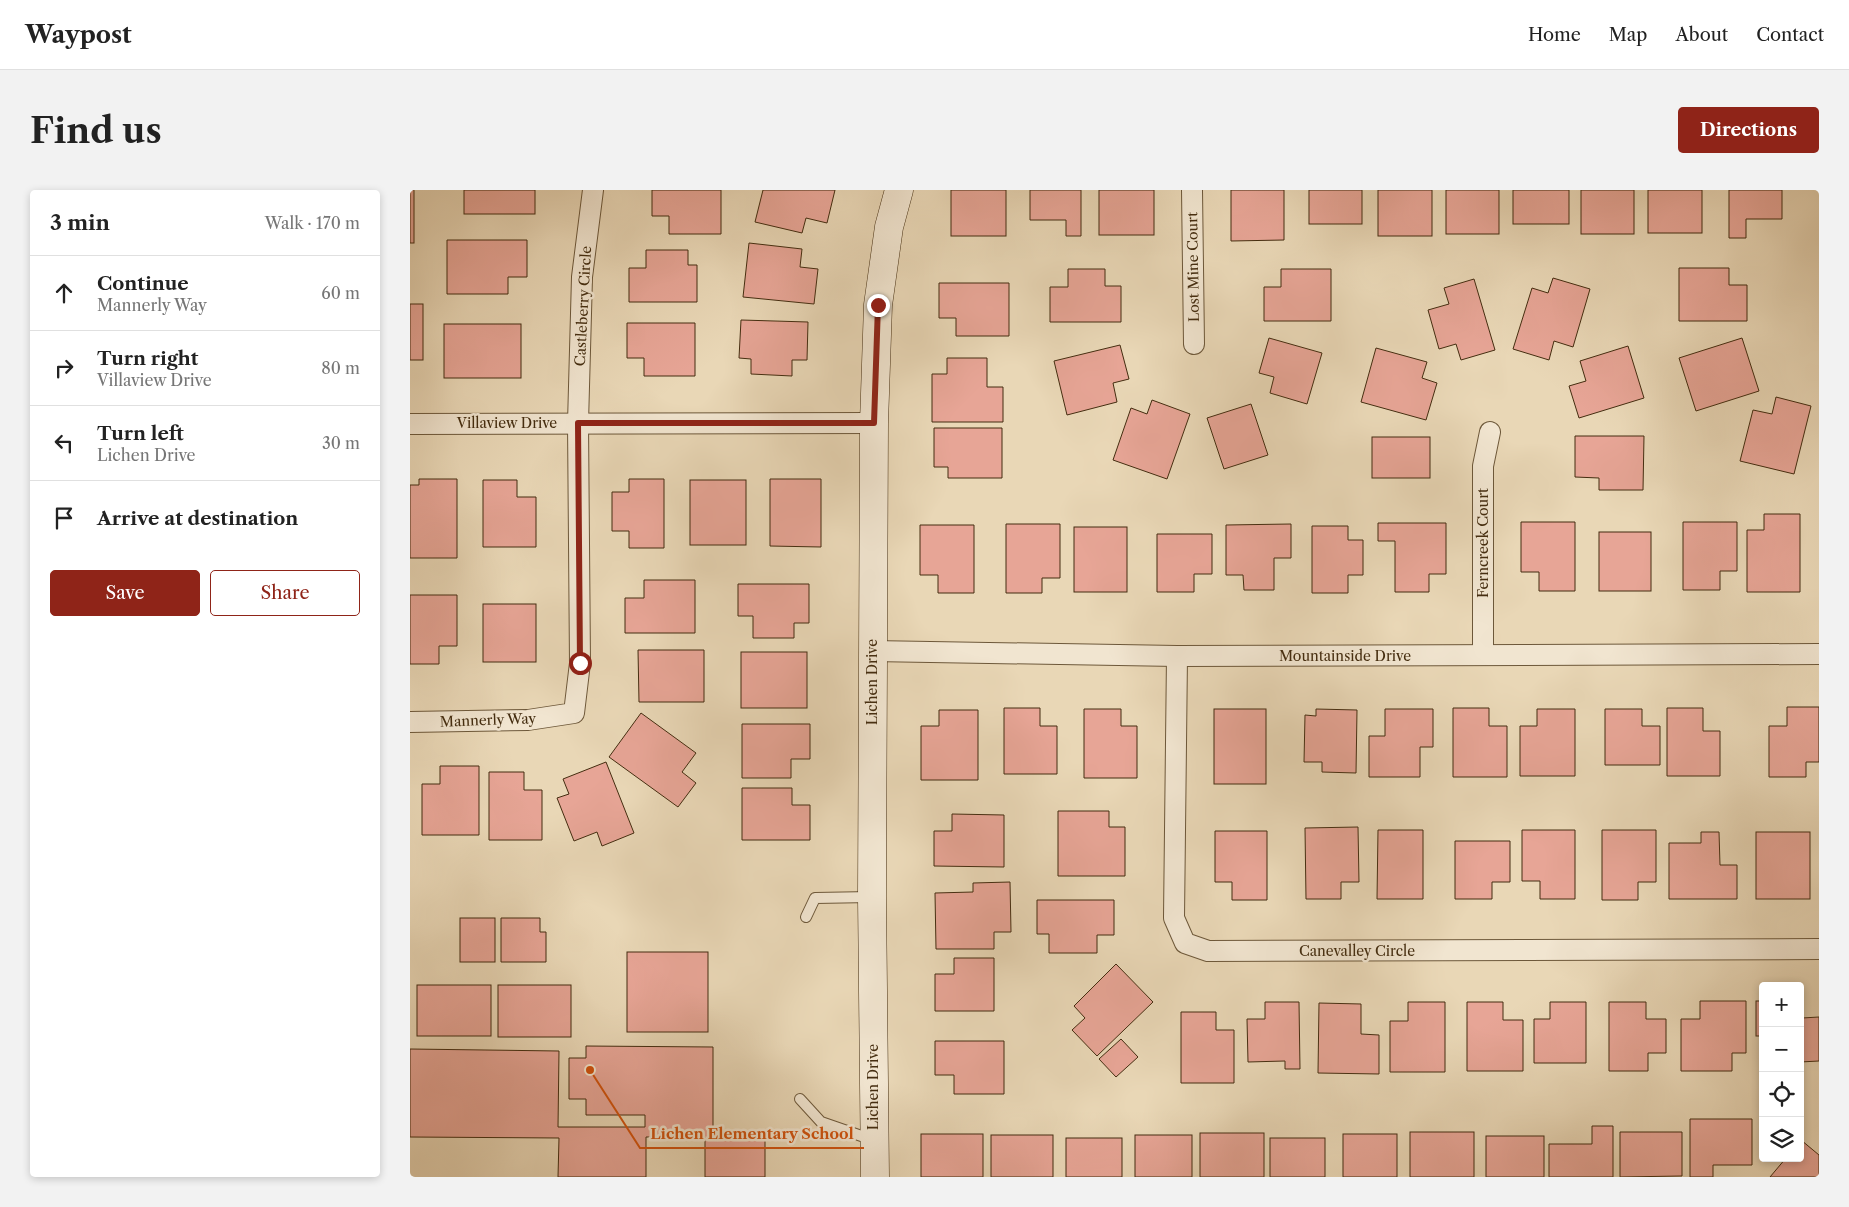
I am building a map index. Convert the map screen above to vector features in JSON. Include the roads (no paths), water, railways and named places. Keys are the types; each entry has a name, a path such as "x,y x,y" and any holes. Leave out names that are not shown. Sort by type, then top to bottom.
{"street":[{"name":"Castleberry Circle","path":"578,423 582,277 593,190"},
{"name":"Lichen Drive","path":"875,1177 872,897 874,423 878,305 888,226 899,190"},
{"name":"Lost Mine Court","path":"1192,190 1194,344"},
{"name":"Mannerly Way","path":"410,722 528,720 574,713 580,663 578,423"},
{"name":"Villaview Drive","path":"410,424 874,423"},
{"name":"Ferncreek Court","path":"1483,655 1483,466 1490,432"},
{"name":"Mountainside Drive","path":"872,651 1178,656 1819,654"},
{"name":"Canevalley Circle","path":"1178,656 1174,918 1186,943 1208,951 1819,949"}],"lane":[{"path":"806,917 816,898 872,897"},
{"path":"800,1099 821,1122 874,1140"}],"place":[{"name":"Lichen Elementary School","path":"590,1070"}]}
